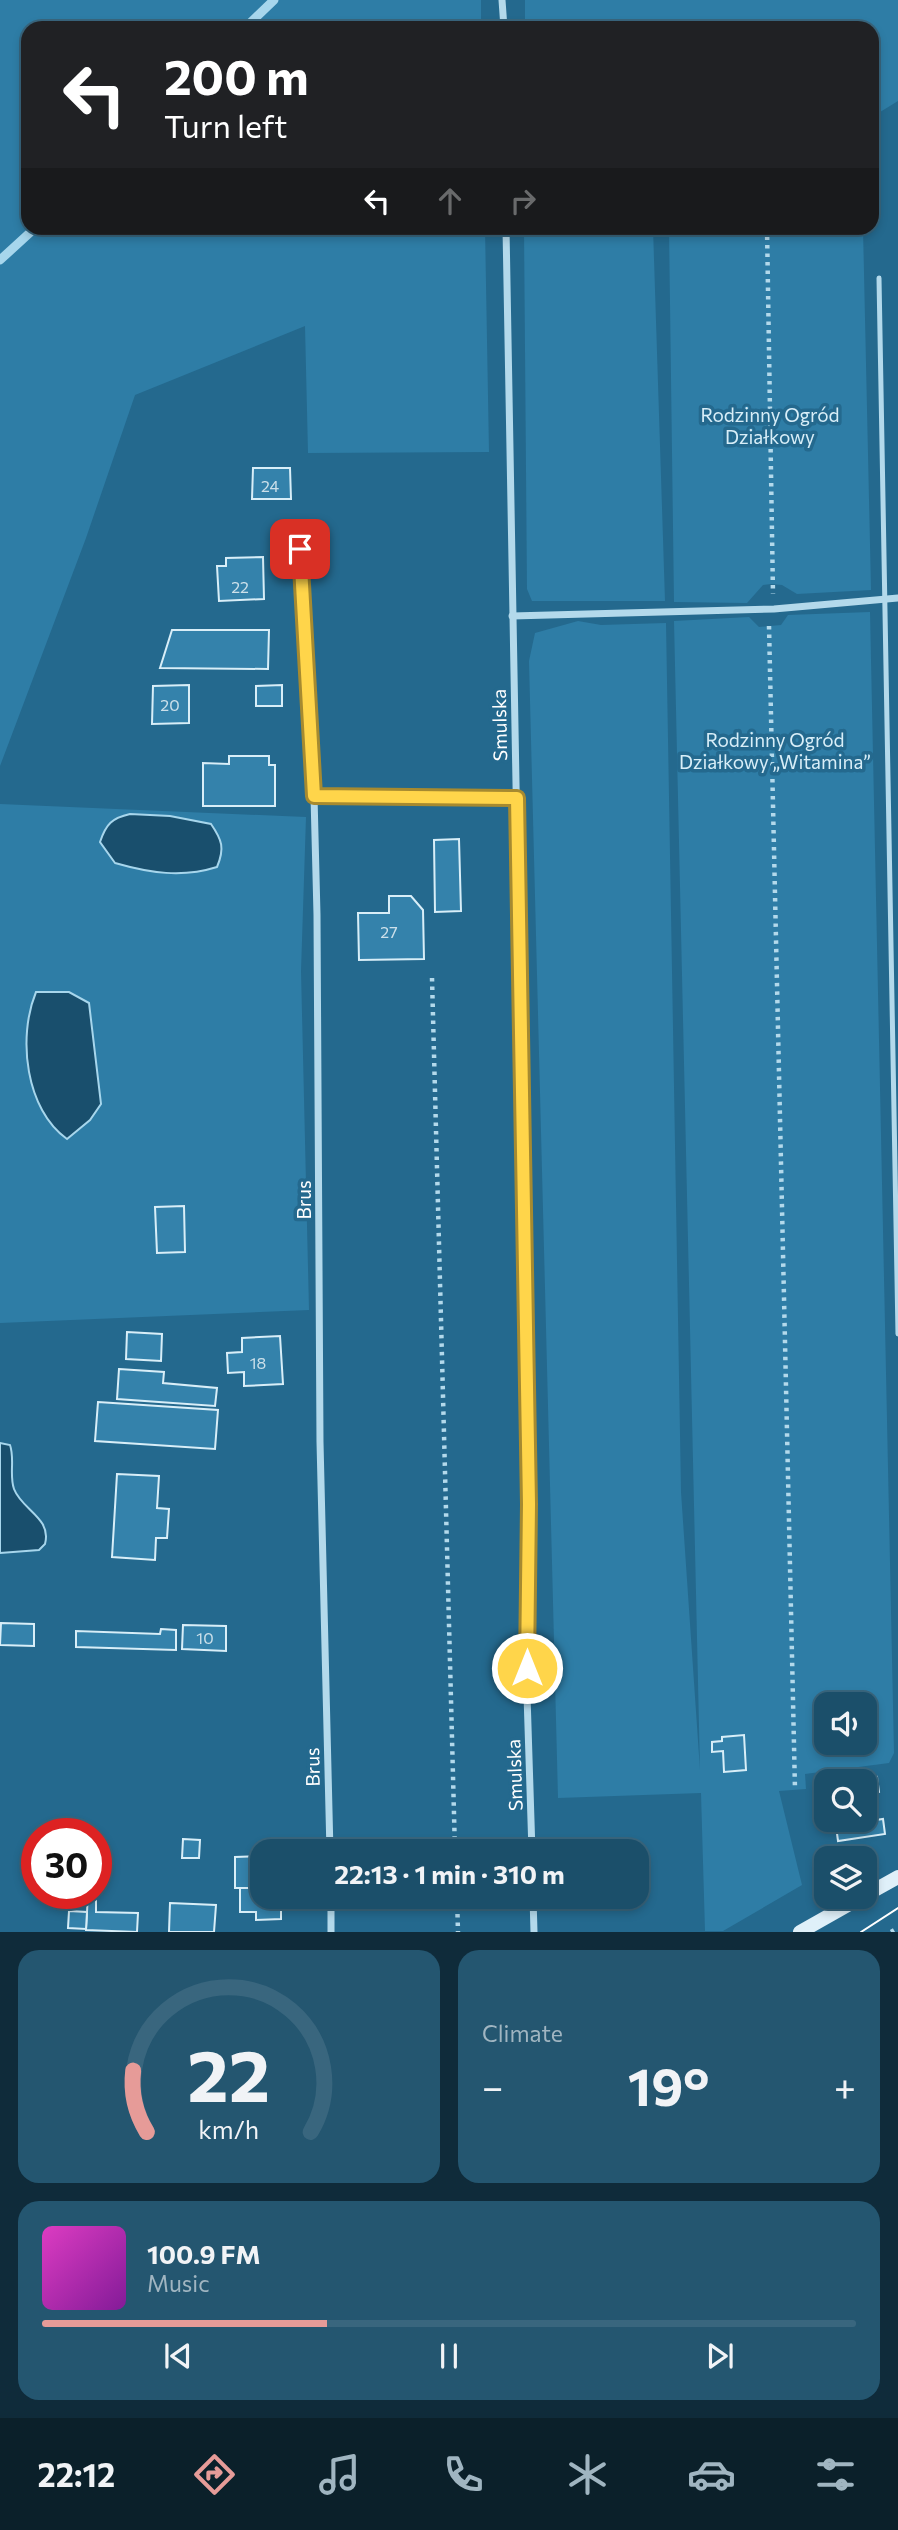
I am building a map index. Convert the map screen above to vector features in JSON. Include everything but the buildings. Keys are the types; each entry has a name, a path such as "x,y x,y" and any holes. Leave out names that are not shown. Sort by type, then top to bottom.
{"main road":[{"path":"877,1888 898,1877"},
{"path":"800,1931 840,1909"}],"street":[{"path":"502,0 504,21"},
{"name":"Smulska","path":"506,235 529,1504 527,1695 532,1839"},
{"name":"Brus","path":"300,549 314,796 320,1442 330,1839"},
{"path":"512,616 774,609 898,598"},
{"path":"331,1909 331,1931"},
{"path":"533,1909 534,1931"}],"lane":[{"path":"879,278 898,1334"},
{"path":"314,796 517,798"}],"path":[{"path":"766,235 771,584"},
{"path":"769,626 795,1790"},
{"path":"432,978 456,1839"},
{"path":"457,1909 458,1931"},
{"path":"891,1931 898,1928"}],"green space":[{"path":"0,0 481,0 481,21 21,21 21,235 485,235 489,452 308,453 305,326 135,395 86,538 0,766"},
{"path":"525,0 898,0 898,101 879,113 879,21 525,21"},
{"path":"524,235 653,235 665,601 532,601 527,589"},
{"name":"Rodzinny Ogród Działkowy","path":"669,235 863,235 871,590 797,594 782,585 771,584 763,585 747,603 674,602"},
{"name":"Rodzinny Ogród Działkowy „Witamina”","path":"870,612 894,1753 889,1763 843,1769 814,1769 814,1773 805,1774 806,1789 779,1791 802,1885 723,1931 705,1931 701,1793 558,1798 529,661 535,633 578,621 601,625 666,623 681,1492 700,1770 674,621 749,617 759,627 781,625 788,615"},
{"path":"0,804 306,817 301,971 309,1310 0,1323"}],"shaded area":[{"path":"130,814 170,816 211,824 221,844 217,867 166,873 115,863 100,842 110,823"},
{"path":"36,992 69,992 89,1003 101,1104 90,1120 67,1139 53,1126 42,1110 29,1072 27,1030"},
{"path":"0,1443 10,1445 14,1489 44,1527 45,1544 39,1550 0,1553"}],"waterway":[{"path":"252,21 274,0"},
{"path":"0,260 27,235"}],"tram line":[{"path":"861,1932 898,1908"}],"route":[{"path":"300,549 314,796 517,798 529,1504 527,1668"}]}
